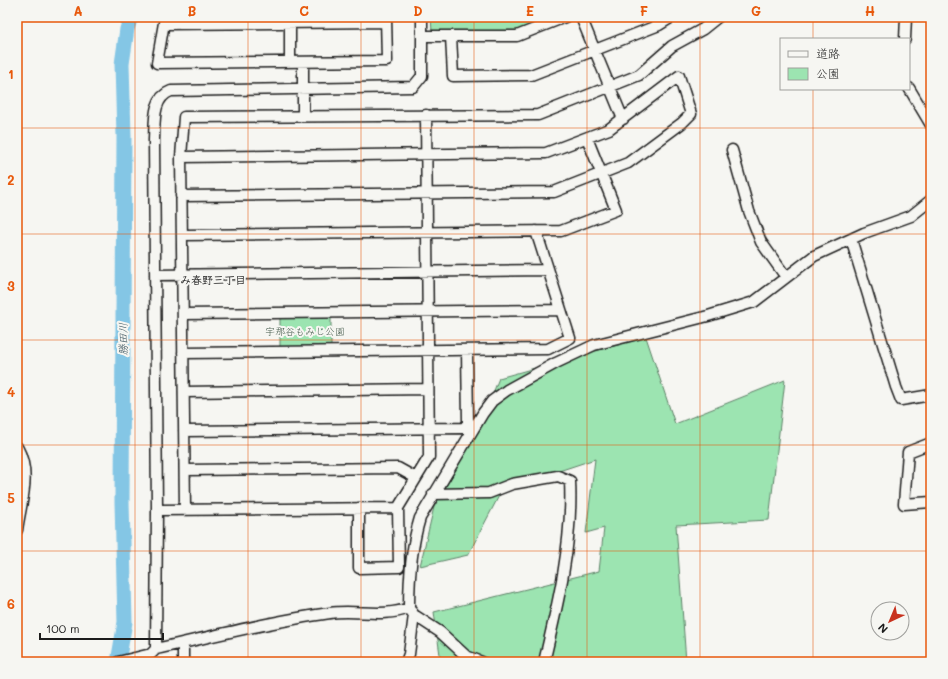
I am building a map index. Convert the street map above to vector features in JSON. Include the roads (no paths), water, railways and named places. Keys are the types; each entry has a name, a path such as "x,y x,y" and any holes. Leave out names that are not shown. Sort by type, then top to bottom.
{"street":[{"path":"156,649 157,510 154,140 156,110 162,96 171,91 413,87 422,76 422,17"},
{"path":"422,36 517,36 564,17"},
{"path":"581,17 622,119"},
{"path":"451,36 453,76 531,75 660,25 672,17"},
{"path":"185,509 181,196 181,157 184,117 538,115 639,75 672,46 703,29 718,17"},
{"path":"905,38 906,17"},
{"path":"386,19 387,61 157,63 164,20 386,19"},
{"path":"290,20 290,62"},
{"path":"303,62 303,116"},
{"path":"181,157 546,153 609,129 679,76 691,114 682,123 628,163 554,192 181,196"},
{"path":"910,90 931,125"},
{"path":"359,508 359,568 399,567 398,508 429,457 426,115"},
{"path":"182,236 536,231 561,232 616,210 587,138"},
{"path":"732,150 749,211 761,242 786,277"},
{"path":"406,662 409,654 411,612 409,586 415,534 420,518 433,494 492,401 507,390 556,363 594,345 708,316 754,302 814,256 850,239 911,216 931,200"},
{"path":"183,353 548,349 570,338 536,231"},
{"path":"850,239 901,400 931,395"},
{"path":"155,275 548,270"},
{"path":"183,314 561,310"},
{"path":"184,431 464,428 468,423 467,350"},
{"path":"184,392 428,389"},
{"path":"931,443 908,452 904,504 931,502"},
{"path":"17,447 25,465 24,492 17,527"},
{"path":"185,470 398,468 416,478"},
{"path":"433,494 489,493 512,484 558,476 570,481 571,507 563,571 556,612 544,662"},
{"path":"157,510 398,508"},
{"path":"118,662 151,654 156,649 278,622 331,613 411,612 440,632 466,656 482,662"},
{"path":"182,662 183,643"}],"waterway":[{"name":"勝田川","path":"118,662 125,622 122,502 124,136 122,64 127,29 131,17"}],"district":[{"name":"み春野三丁目","path":"213,280"}],"park label":[{"name":"宇那谷もみじ公園","path":"305,331"}]}
